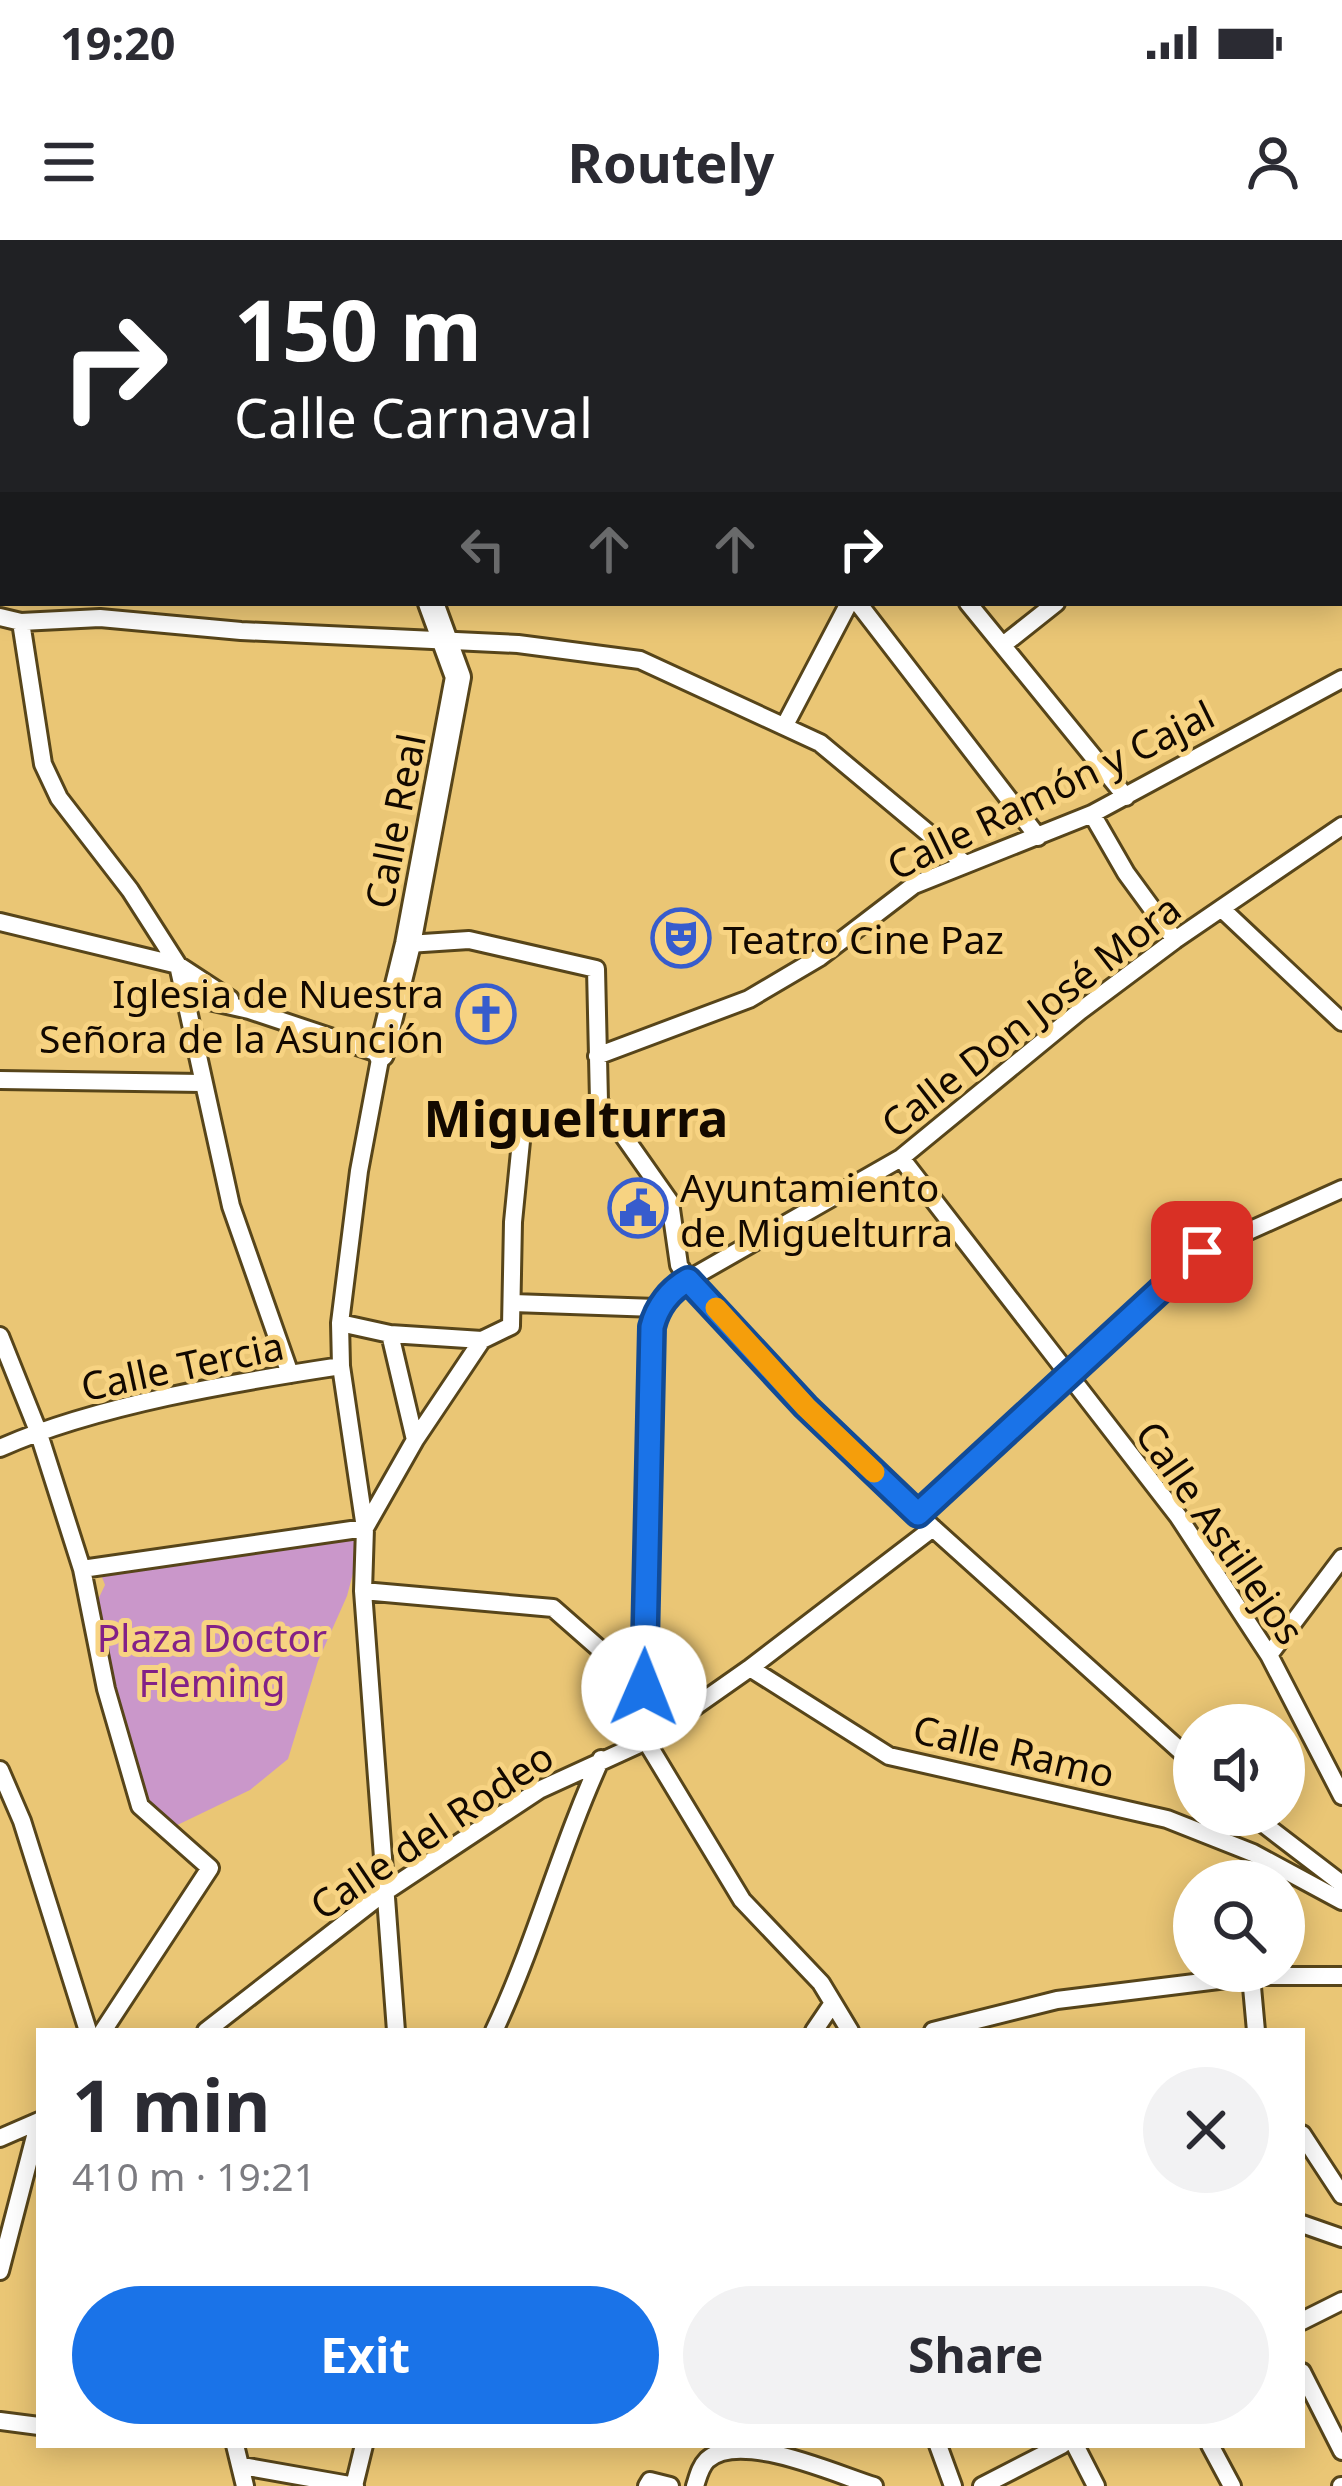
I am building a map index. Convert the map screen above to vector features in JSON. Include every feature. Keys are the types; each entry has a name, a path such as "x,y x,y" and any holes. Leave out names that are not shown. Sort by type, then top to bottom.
{"street":[{"name":"Calle Real","path":"381,1054 408,944 458,677 432,606"},
{"path":"785,725 852,606"},
{"path":"856,606 1038,837"},
{"path":"970,606 1126,797"},
{"path":"1003,645 1052,606"},
{"path":"1,609 22,622 100,618 518,644 640,660 820,743 964,862"},
{"path":"22,622 43,764 59,798 130,890 178,965 231,1206 290,1374"},
{"name":"Calle Ramón y Cajal","path":"597,1056 749,1000 820,957 914,886 1092,814 1342,679"},
{"path":"1092,814 1126,873 1175,940"},
{"name":"Calle Don José Mora","path":"656,1308 688,1280 901,1158 1080,1011 1342,826"},
{"path":"1223,910 1342,1022"},
{"path":"0,922 178,965 249,1010"},
{"path":"408,944 469,940 596,969 599,1101 670,1202 679,1264 688,1280 806,1407 1173,1744"},
{"path":"187,996 249,1010 381,1054 359,1171 340,1323 341,1366 365,1528 364,1591 396,2028"},
{"path":"0,1080 202,1083"},
{"path":"340,1323 390,1334 482,1340 511,1326 513,1222 524,1121"},
{"name":"Calle Astillejos","path":"901,1158 1178,1516 1269,1655 1342,1796"},
{"path":"918,1514 1202,1252 1342,1190"},
{"path":"512,1303 656,1308 646,1741 742,1900 821,1983 848,2028"},
{"path":"390,1334 415,1440"},
{"path":"0,1336 38,1431 82,1569 106,1689 140,1806 210,1868 106,2028"},
{"path":"365,1528 415,1440 482,1340"},
{"name":"Calle Tercia","path":"0,1448 38,1431 341,1366"},
{"path":"82,1569 365,1528"},
{"name":"Calle del Rodeo","path":"210,2028 385,1892 539,1790 646,1741 933,1528"},
{"path":"1269,1655 1342,1558"},
{"path":"364,1591 554,1608 644,1688"},
{"name":"Calle Ramo","path":"750,1668 889,1756 1167,1820 1253,1853 1342,1901"},
{"path":"495,2028 520,1975 568,1830 601,1758"},
{"path":"0,1770 22,1821 87,2028"},
{"path":"1253,1853 1264,1836"},
{"path":"1277,1836 1342,1884"},
{"path":"1305,1976 1342,1976"},
{"path":"945,2028 1057,2000 1173,1986"},
{"path":"1252,1992 1256,2028"},
{"path":"816,2028 833,2003"},
{"path":"0,2138 36,2122"},
{"path":"0,2271 36,2133"},
{"path":"1305,2139 1342,2195"},
{"path":"1305,2225 1342,2238"},
{"path":"1305,2320 1342,2301"},
{"path":"1305,2378 1342,2451"},
{"path":"0,2421 36,2426"},
{"path":"236,2448 245,2486"},
{"path":"242,2466 354,2486 363,2448"},
{"path":"695,2486 702,2463 721,2451 762,2448 874,2486"},
{"path":"939,2448 953,2486"},
{"path":"982,2486 1055,2448"},
{"path":"1077,2448 1096,2486"},
{"path":"1212,2448 1232,2486"},
{"path":"647,2486 650,2481 670,2486"}],"green space":[{"name":"Plaza Doctor Fleming","path":"365,1528 347,1596 318,1661 288,1759 250,1790 167,1830 144,1799 95,1606 105,1585 102,1577"}],"slow traffic":[{"path":"716,1308 806,1407 874,1472"}],"place":[{"name":"Teatro Cine Paz","path":"681,938"},
{"name":"Iglesia de Nuestra Señora de la Asunción","path":"486,1014"},
{"name":"Ayuntamiento de Miguelturra","path":"638,1208"}],"district":[{"name":"Miguelturra","path":"576,1117"}],"route":[{"path":"644,1688 652,1327 656,1308 677,1286 688,1280 806,1407 918,1514 1202,1252"}]}
